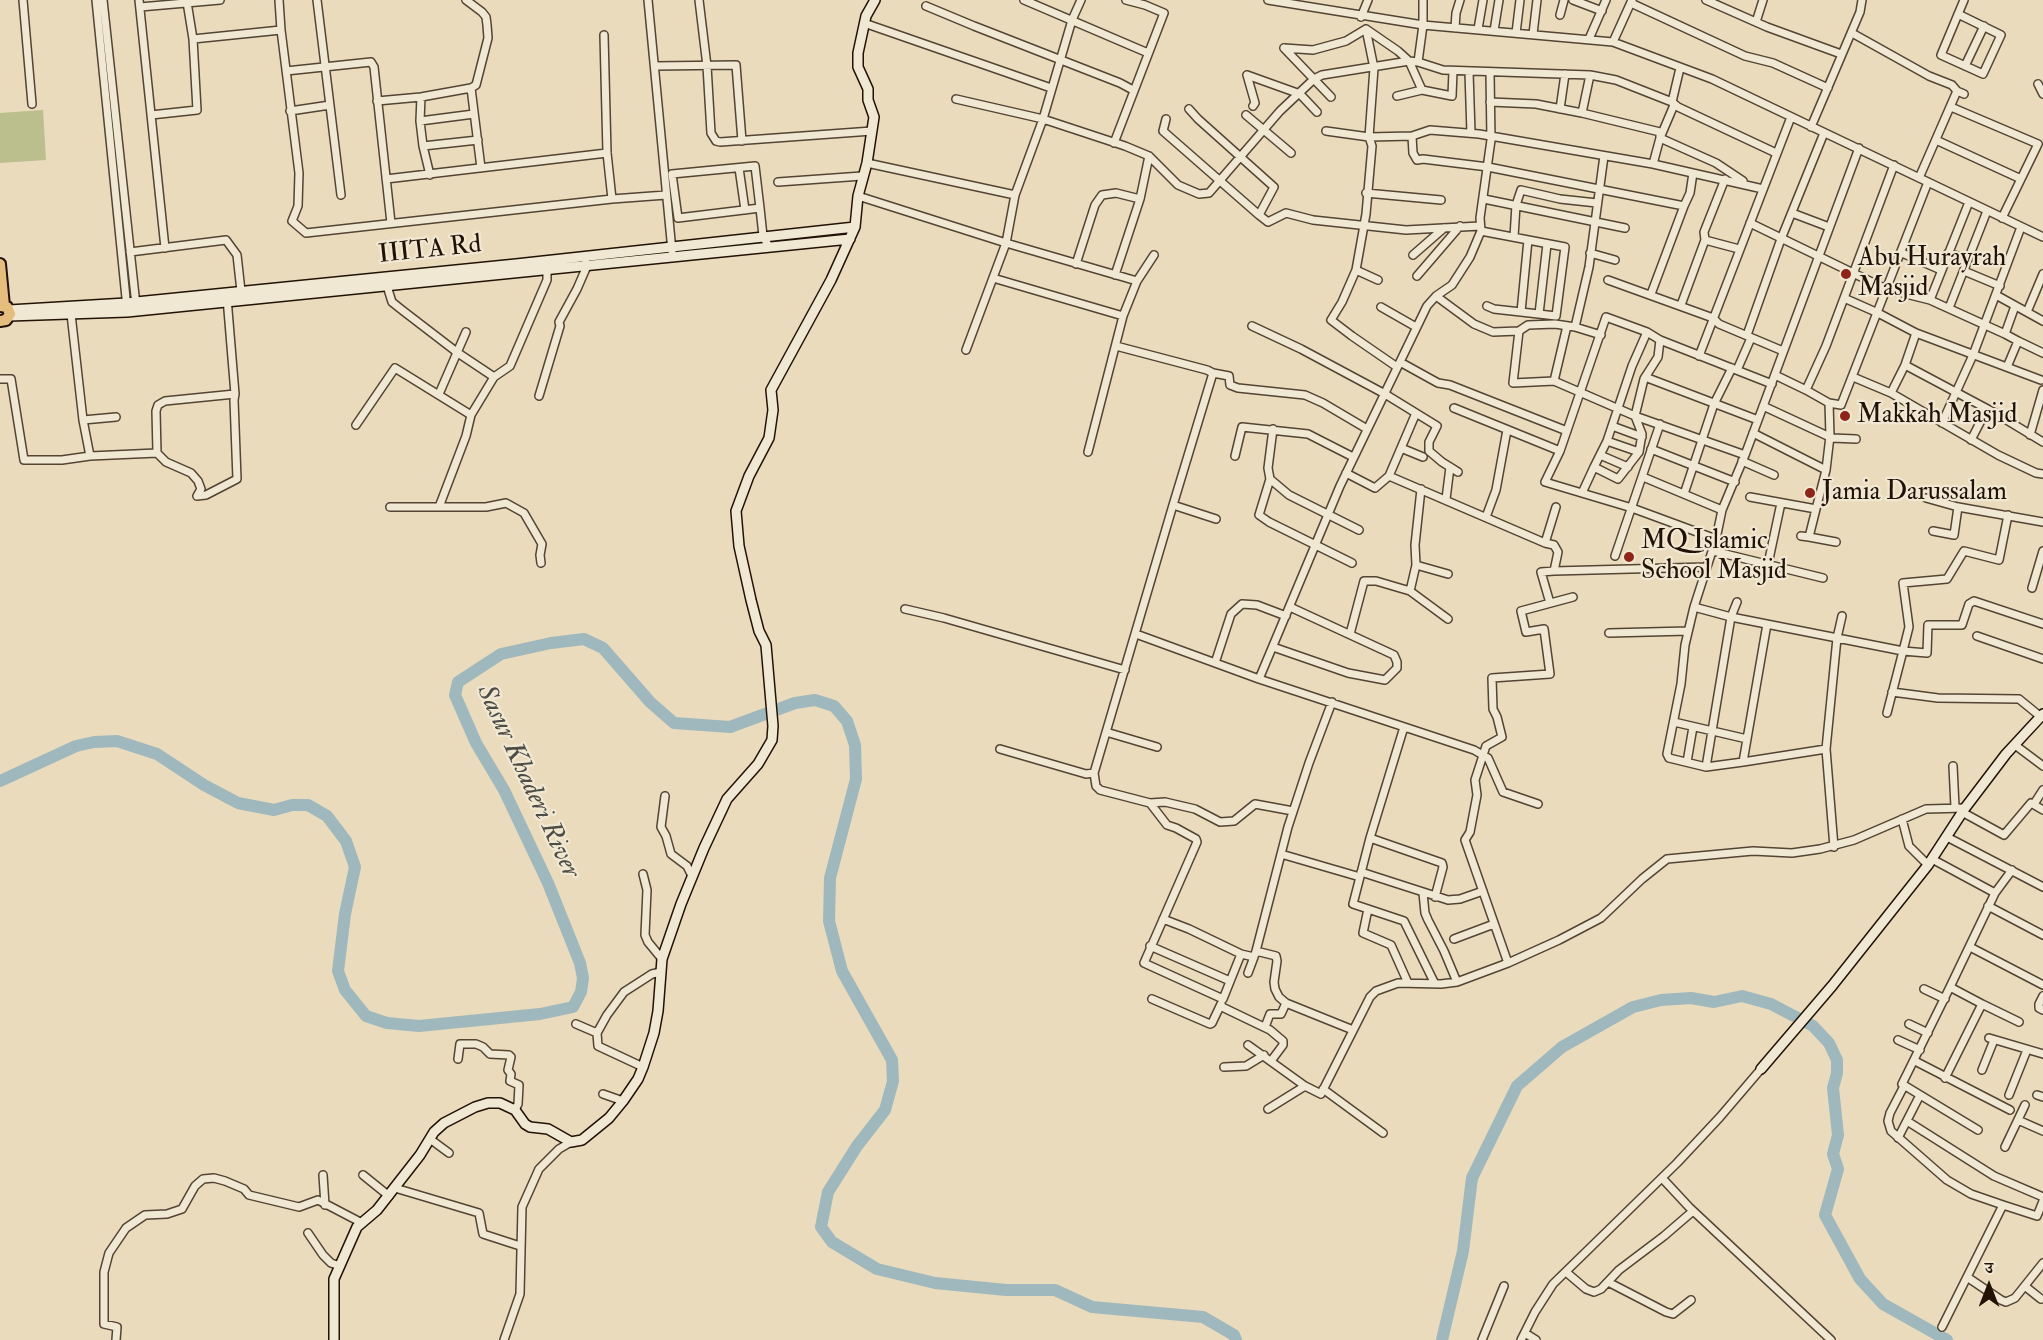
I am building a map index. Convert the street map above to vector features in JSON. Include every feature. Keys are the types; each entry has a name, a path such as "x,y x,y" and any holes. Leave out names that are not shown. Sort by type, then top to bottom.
{"main road":[{"path":"0,264 4,312"}],"street":[{"path":"23,0 32,104"},
{"path":"96,0 131,307"},
{"path":"103,0 130,252 131,307"},
{"path":"165,248 140,4 220,0"},
{"path":"279,0 298,173 298,206 291,221 306,233 666,195"},
{"path":"317,0 341,195"},
{"path":"377,101 421,97 471,88 476,85 488,32 486,17 466,0"},
{"path":"648,0 672,252"},
{"path":"699,0 712,138 720,142 873,131"},
{"path":"504,1340 520,1294 522,1207 539,1169 559,1149 571,1142 582,1140 609,1118 638,1079 654,1033 662,958 692,876 728,799 770,746 773,726 766,645 759,631 751,600 739,546 736,511 749,476 769,438 773,410 771,390 831,280 855,227 858,196 867,163 874,117 868,100 868,89 858,67 859,43 866,16 875,0"},
{"path":"1024,0 1148,53"},
{"path":"966,350 1006,243 1015,195 1043,119 1072,20 1081,0"},
{"path":"1114,142 1163,12 1126,0"},
{"path":"1268,0 1423,26 1613,42 1712,79 2043,237"},
{"path":"1361,16 1368,0"},
{"path":"1418,62 1423,26 1423,0"},
{"path":"1455,28 1460,0"},
{"path":"1478,29 1483,0"},
{"path":"1494,31 1499,0"},
{"path":"1516,33 1520,0"},
{"path":"1533,34 1537,0"},
{"path":"1560,15 1564,0"},
{"path":"1573,0 1602,10"},
{"path":"1589,39 1606,0"},
{"path":"1706,0 1756,22 1841,54"},
{"path":"1756,22 1763,0"},
{"path":"1811,127 1852,33 1862,0"},
{"path":"1958,14 2001,34 1983,74 1941,55 1958,14 1964,0"},
{"path":"151,116 197,110 193,39 187,2"},
{"path":"1613,42 1631,2 1745,56 1773,63 1828,88"},
{"path":"926,6 1133,90"},
{"path":"864,23 1051,88"},
{"path":"1965,66 1984,26"},
{"path":"1366,29 1398,51 1409,62 1422,90"},
{"path":"1366,29 1374,68 1369,138 1372,146 1364,226 1356,270 1331,320 1352,336 1398,364 1438,383 1567,431"},
{"path":"1331,97 1284,48 1313,50 1346,41 1366,29"},
{"path":"193,39 281,30"},
{"path":"1852,33 1929,76 1952,85 1960,93 1951,106 1919,178"},
{"path":"604,35 607,153 612,199"},
{"path":"286,71 371,62 374,67 391,223"},
{"path":"956,99 1043,119 1114,142 1149,156 1178,185 1199,194 1209,193 1221,181 1263,130 1314,79 1322,75 1409,62 1418,62 1453,71 1590,75 1616,80 1672,102 1678,107 1776,153"},
{"path":"655,66 736,65 742,141"},
{"path":"1653,164 1660,138 1674,105 1672,102 1680,68"},
{"path":"1397,96 1422,90 1452,96 1453,71"},
{"path":"1469,72 1471,133"},
{"path":"1259,679 1353,457 1416,327 1427,306 1436,296 1452,285 1470,257 1480,229 1488,167 1491,136 1490,73"},
{"path":"1560,109 1565,74"},
{"path":"1253,106 1255,104 1247,75 1300,94 1317,112"},
{"path":"1582,113 1590,75"},
{"path":"2038,84 2043,94"},
{"path":"471,88 481,168"},
{"path":"421,97 420,121 430,175"},
{"path":"1490,102 1514,102 1582,113 1660,132 1660,138"},
{"path":"290,111 330,105"},
{"path":"1951,106 2038,144 2002,218"},
{"path":"1189,108 1198,119 1274,187 1258,215"},
{"path":"420,121 474,114"},
{"path":"1246,116 1291,153"},
{"path":"1699,356 1791,117"},
{"path":"1166,119 1162,132 1268,222 1286,213 1313,220 1406,230 1461,226 1565,247 1556,316 1494,309 1487,306"},
{"path":"1326,131 1369,138 1412,136 1430,130 1471,133 1653,164 1745,183 1763,189"},
{"path":"1684,494 1714,404 1735,369 1749,336 1781,238 1824,133"},
{"path":"1412,136 1413,153 1417,160 1488,167 1684,206"},
{"path":"1660,138 1716,163 1745,183"},
{"path":"423,146 477,140"},
{"path":"1936,140 2021,179"},
{"path":"1826,749 1706,766 1668,756 1688,631 1713,551 1722,510 1735,482 1859,148"},
{"path":"386,179 607,153"},
{"path":"1115,276 1140,199 1149,156"},
{"path":"1554,381 1589,267 1604,156"},
{"path":"867,163 1015,195"},
{"path":"1806,390 1826,346 1894,165"},
{"path":"760,208 678,218 672,174 755,166 760,208 763,236 769,247"},
{"path":"739,168 745,210"},
{"path":"1651,294 1690,193 1692,172"},
{"path":"778,182 862,176"},
{"path":"1681,305 1705,240 1704,232 1725,179"},
{"path":"1775,375 1829,403 1841,405 1928,182"},
{"path":"1514,237 1516,205 1521,190 1560,199 1597,203"},
{"path":"1366,193 1441,200"},
{"path":"1076,264 1095,206 1102,195 1116,194 1140,199"},
{"path":"858,196 1006,243 1137,281"},
{"path":"1484,199 1625,228"},
{"path":"1930,300 1969,202"},
{"path":"1949,308 1987,211"},
{"path":"1792,213 1829,227"},
{"path":"1750,223 1886,289 1930,300 2006,334 2043,354"},
{"path":"1417,276 1461,226"},
{"name":"IIITA Rd","path":"672,252 763,236 855,227"},
{"path":"1942,423 1973,355 2021,227"},
{"path":"1413,255 1444,228"},
{"name":"IIITA Rd","path":"227,297 241,291 517,268 672,252 769,247 850,239"},
{"path":"130,252 226,240 237,255 241,291"},
{"path":"1521,312 1528,240"},
{"path":"1705,240 1739,249"},
{"path":"1539,314 1546,244"},
{"path":"1902,252 1941,270"},
{"path":"1590,253 1615,260"},
{"path":"1948,253 1967,259"},
{"path":"1088,452 1123,316 1137,281 1154,255"},
{"path":"539,396 560,326 559,322 578,289 586,261"},
{"name":"IIITA Rd","path":"4,312 71,314 227,297 387,286 517,268 547,270 586,261"},
{"path":"439,507 466,436 471,415 494,377 510,366 547,280 547,270"},
{"path":"1356,270 1378,280"},
{"path":"1964,271 2000,286"},
{"path":"2026,312 2043,274"},
{"path":"993,278 1123,316"},
{"path":"1608,280 1681,305 1783,351"},
{"path":"387,286 392,302 458,353 494,377"},
{"path":"1996,295 2043,321"},
{"path":"1436,296 1474,324 1493,332 1519,331 1528,325 1555,324 1601,335"},
{"path":"227,297 235,394 237,479 206,495 197,496 201,489 198,480 191,473 166,462 157,453 156,411 158,405 165,401 235,394"},
{"path":"1844,298 1916,333 2042,380"},
{"path":"2006,334 2015,306"},
{"name":"IIITA Rd","path":"4,312 131,307"},
{"path":"1381,307 1416,327"},
{"path":"71,314 83,420 90,456"},
{"path":"1716,539 1632,508 1545,482 1560,451 1606,317 1772,384"},
{"path":"1252,326 1301,349 1437,426 1429,442 1430,451 1458,472"},
{"path":"1519,331 1513,383 1554,381 1635,416 1703,439 1774,474"},
{"path":"439,394 466,332"},
{"path":"1582,493 1607,441 1632,366 1647,332"},
{"path":"1892,393 1916,333"},
{"path":"1594,467 1618,479 1639,452 1642,437 1640,424 1635,416 1645,377 1658,357 1660,340"},
{"path":"2007,367 2018,341"},
{"path":"1116,346 1229,376 1230,384 1238,388 1305,395 1367,429"},
{"path":"1905,365 2043,442"},
{"path":"356,425 395,368 471,415"},
{"path":"1213,373 1094,773 1096,786 1100,790 1150,803 1165,802 1196,809 1220,822 1234,821 1255,804 1293,811"},
{"path":"1645,377 1758,420"},
{"path":"1853,377 1892,393 1971,440 2043,474"},
{"path":"0,379 11,379 24,460 62,460 90,456 157,453"},
{"path":"2030,435 2043,390"},
{"path":"1809,537 1826,470 1830,436 1829,403"},
{"path":"1763,406 1832,438 1856,439"},
{"path":"1454,408 1560,451"},
{"path":"1971,440 1987,409"},
{"path":"1346,473 1376,488 1389,476 1416,413"},
{"path":"83,420 116,417"},
{"path":"1615,556 1660,424"},
{"path":"1612,426 1642,437"},
{"path":"1235,456 1242,427 1308,434 1353,457"},
{"path":"1273,429 1268,468 1270,479 1259,515 1352,563"},
{"path":"1486,517 1496,490 1507,430"},
{"path":"1753,433 1826,470"},
{"path":"1607,441 1639,452"},
{"path":"1401,448 1423,457"},
{"path":"1651,449 1735,482"},
{"path":"1600,455 1628,467"},
{"path":"1446,499 1450,467"},
{"path":"1389,476 1554,545 1558,552 1554,571"},
{"path":"1643,477 1722,510"},
{"path":"1270,479 1289,495 1359,530"},
{"path":"1410,591 1416,565 1415,545 1421,489"},
{"path":"1750,497 1816,509"},
{"path":"1926,498 1958,507 2043,522"},
{"path":"390,507 486,507 506,503 524,513 542,544 541,563"},
{"path":"1768,564 1781,504"},
{"path":"1173,505 1216,519"},
{"path":"1545,543 1556,507"},
{"path":"1934,531 1954,535 1958,507"},
{"path":"1887,713 1909,627 1903,583 1947,579 1964,551 1999,560 2008,515"},
{"path":"1801,536 1836,542"},
{"path":"1713,551 1824,578"},
{"path":"2031,588 2039,575 2043,553"},
{"path":"1416,565 1448,574"},
{"path":"1550,603 1541,572 1707,567"},
{"path":"1350,634 1364,581 1376,581 1410,591 1448,619"},
{"path":"1508,963 1465,840 1470,832 1478,795 1475,780 1486,746 1502,737 1493,709 1492,678 1550,674 1544,629 1526,632 1521,611 1573,597"},
{"path":"1694,607 1731,617 1837,638 1903,651 1927,653 1928,625 1962,625 1969,604 1974,601 2043,624"},
{"path":"1706,766 1731,617 1737,602"},
{"path":"1215,663 1231,614 1242,604 1257,605 1286,616"},
{"path":"1273,647 1348,673 1385,681 1397,668 1394,655 1290,607"},
{"path":"905,609 1125,670"},
{"path":"1834,847 1826,749 1837,638 1842,616"},
{"path":"1743,762 1767,624"},
{"path":"1609,633 1688,631"},
{"path":"1136,634 1259,679 1474,750 1488,758 1503,792 1538,804"},
{"path":"1977,636 2043,659"},
{"path":"1536,1340 1523,1336 1553,1284 1662,1178 1720,1117 1832,986 1930,862 1947,837 1961,809 2042,716 2019,699 1938,698 1892,692"},
{"path":"1248,973 1293,811 1332,702"},
{"path":"1674,722 1747,740"},
{"path":"1404,727 1352,902 1404,921 1434,982"},
{"path":"1687,762 1693,727"},
{"path":"1106,732 1157,747"},
{"path":"2015,745 2043,766"},
{"path":"1000,749 1086,774 1094,773"},
{"path":"1953,766 1961,809"},
{"path":"2034,804 2043,790"},
{"path":"665,796 661,827 671,854 687,866 692,876"},
{"path":"1150,803 1167,825 1195,838 1197,842 1143,963 1274,1032 1283,1042 1271,1061"},
{"path":"1248,1045 1305,1086 1321,1094 1373,993 1391,985 1457,982 1508,963 1559,940 1601,918 1667,859 1753,851 1792,853 1834,847 1926,809 1961,809 2004,835 2031,803 2043,810"},
{"path":"1902,819 1909,846 1930,862 1995,893"},
{"path":"1947,837 2043,887"},
{"path":"1370,838 1442,864 1435,897"},
{"path":"1281,854 1435,897 1454,900 1483,891"},
{"path":"1907,1121 1994,1176 2043,1199 2040,1217 1971,1194 1947,1180 1891,1131 1888,1121 1904,1086 1904,1080 1988,906 2012,870"},
{"path":"643,874 646,890 645,935 662,958"},
{"path":"1423,893 1425,913 1457,982"},
{"path":"1988,906 2043,935"},
{"path":"1368,909 1363,933 1391,945 1407,983"},
{"path":"1163,919 1241,954 1276,956 1274,982 1279,997 1286,1003 1353,1030"},
{"path":"1454,939 1494,924"},
{"path":"1150,946 1230,981"},
{"path":"1970,947 2043,985"},
{"path":"1152,999 1212,1023 1241,954"},
{"path":"644,1067 598,1046 597,1033 624,992 652,974 661,972"},
{"path":"1950,987 2019,1022"},
{"path":"1924,989 1945,999"},
{"path":"2043,996 2039,1004 2039,1008 2043,1010"},
{"path":"1264,1027 1270,1014 1281,1014 1286,1003"},
{"path":"1945,1078 1982,1004"},
{"path":"1909,1023 1928,1033"},
{"path":"576,1024 597,1033"},
{"path":"1982,1070 1992,1039 2043,1054"},
{"path":"1898,1040 1920,1050"},
{"path":"458,1059 460,1044 476,1044 490,1054 509,1055 511,1057 508,1070 511,1074 510,1081 519,1085 518,1104 515,1110"},
{"path":"2009,1095 2027,1050"},
{"path":"1224,1067 1246,1066 1264,1055"},
{"path":"1915,1061 2010,1110"},
{"path":"1268,1109 1305,1086"},
{"path":"1904,1086 1978,1130"},
{"path":"1323,1089 1383,1133"},
{"path":"603,1094 623,1101"},
{"path":"1898,1138 1920,1095"},
{"path":"334,1340 334,1279 357,1227 377,1210 396,1188 444,1122 475,1107 488,1103 500,1103 515,1110 530,1127 548,1130 571,1142"},
{"path":"2005,1147 2025,1105"},
{"path":"2018,1120 2043,1131"},
{"path":"430,1139 449,1153"},
{"path":"323,1175 325,1205"},
{"path":"363,1175 389,1196"},
{"path":"116,1340 117,1327 104,1324 104,1272 109,1253 126,1228 145,1215 167,1214 182,1209 195,1186 203,1179 214,1178 244,1189 249,1195 299,1207 318,1200 362,1223"},
{"path":"1662,1178 1693,1211 1831,1340"},
{"path":"396,1188 479,1213 483,1234 520,1246"},
{"path":"1942,1327 2003,1204"},
{"path":"1566,1272 1594,1292 1601,1289 1619,1270 1693,1211"},
{"path":"308,1233 323,1255 331,1263 340,1266"},
{"path":"1967,1277 2006,1302 2015,1298 2026,1287 2043,1263"},
{"path":"1608,1282 1674,1314 1690,1300"},
{"path":"1482,1340 1504,1286"},
{"path":"2026,1287 2041,1299"}],"green space":[{"path":"43,110 46,160 0,163 0,113"}],"waterway":[{"name":"Sasur Khaderi River","path":"0,781 76,746 117,741 157,754 204,785 238,803 274,810 292,805 308,805 327,816 346,841 355,867 345,914 338,971 345,990 366,1016 387,1023 419,1026 540,1014 573,1007 581,992 583,978 580,963 548,883 504,790 476,743 455,695 458,682 501,654 551,643 584,639 603,648 650,702 674,723 730,727 795,703 815,700 834,706 847,721 855,745 856,779 830,878 829,921 842,971 892,1060 893,1081 885,1110 857,1146 828,1192 821,1227 832,1242 877,1269 935,1283 1006,1290 1055,1290 1092,1307 1203,1317 1234,1335 1236,1340"},
{"name":"Sasur Khaderi River","path":"1442,1340 1463,1251 1472,1178 1517,1086 1562,1047 1633,1007 1661,1000 1691,998 1714,1002 1742,996 1771,1004 1813,1026 1829,1043 1837,1060 1837,1073 1833,1088 1838,1135 1833,1154 1838,1169 1825,1215 1860,1279 1883,1304 1947,1340"}],"place":[{"name":"Abu Hurayrah Masjid","path":"1846,274"},
{"name":"Makkah Masjid","path":"1845,416"},
{"name":"Jamia Darussalam","path":"1810,493"},
{"name":"MQ Islamic School Masjid","path":"1629,557"}]}
